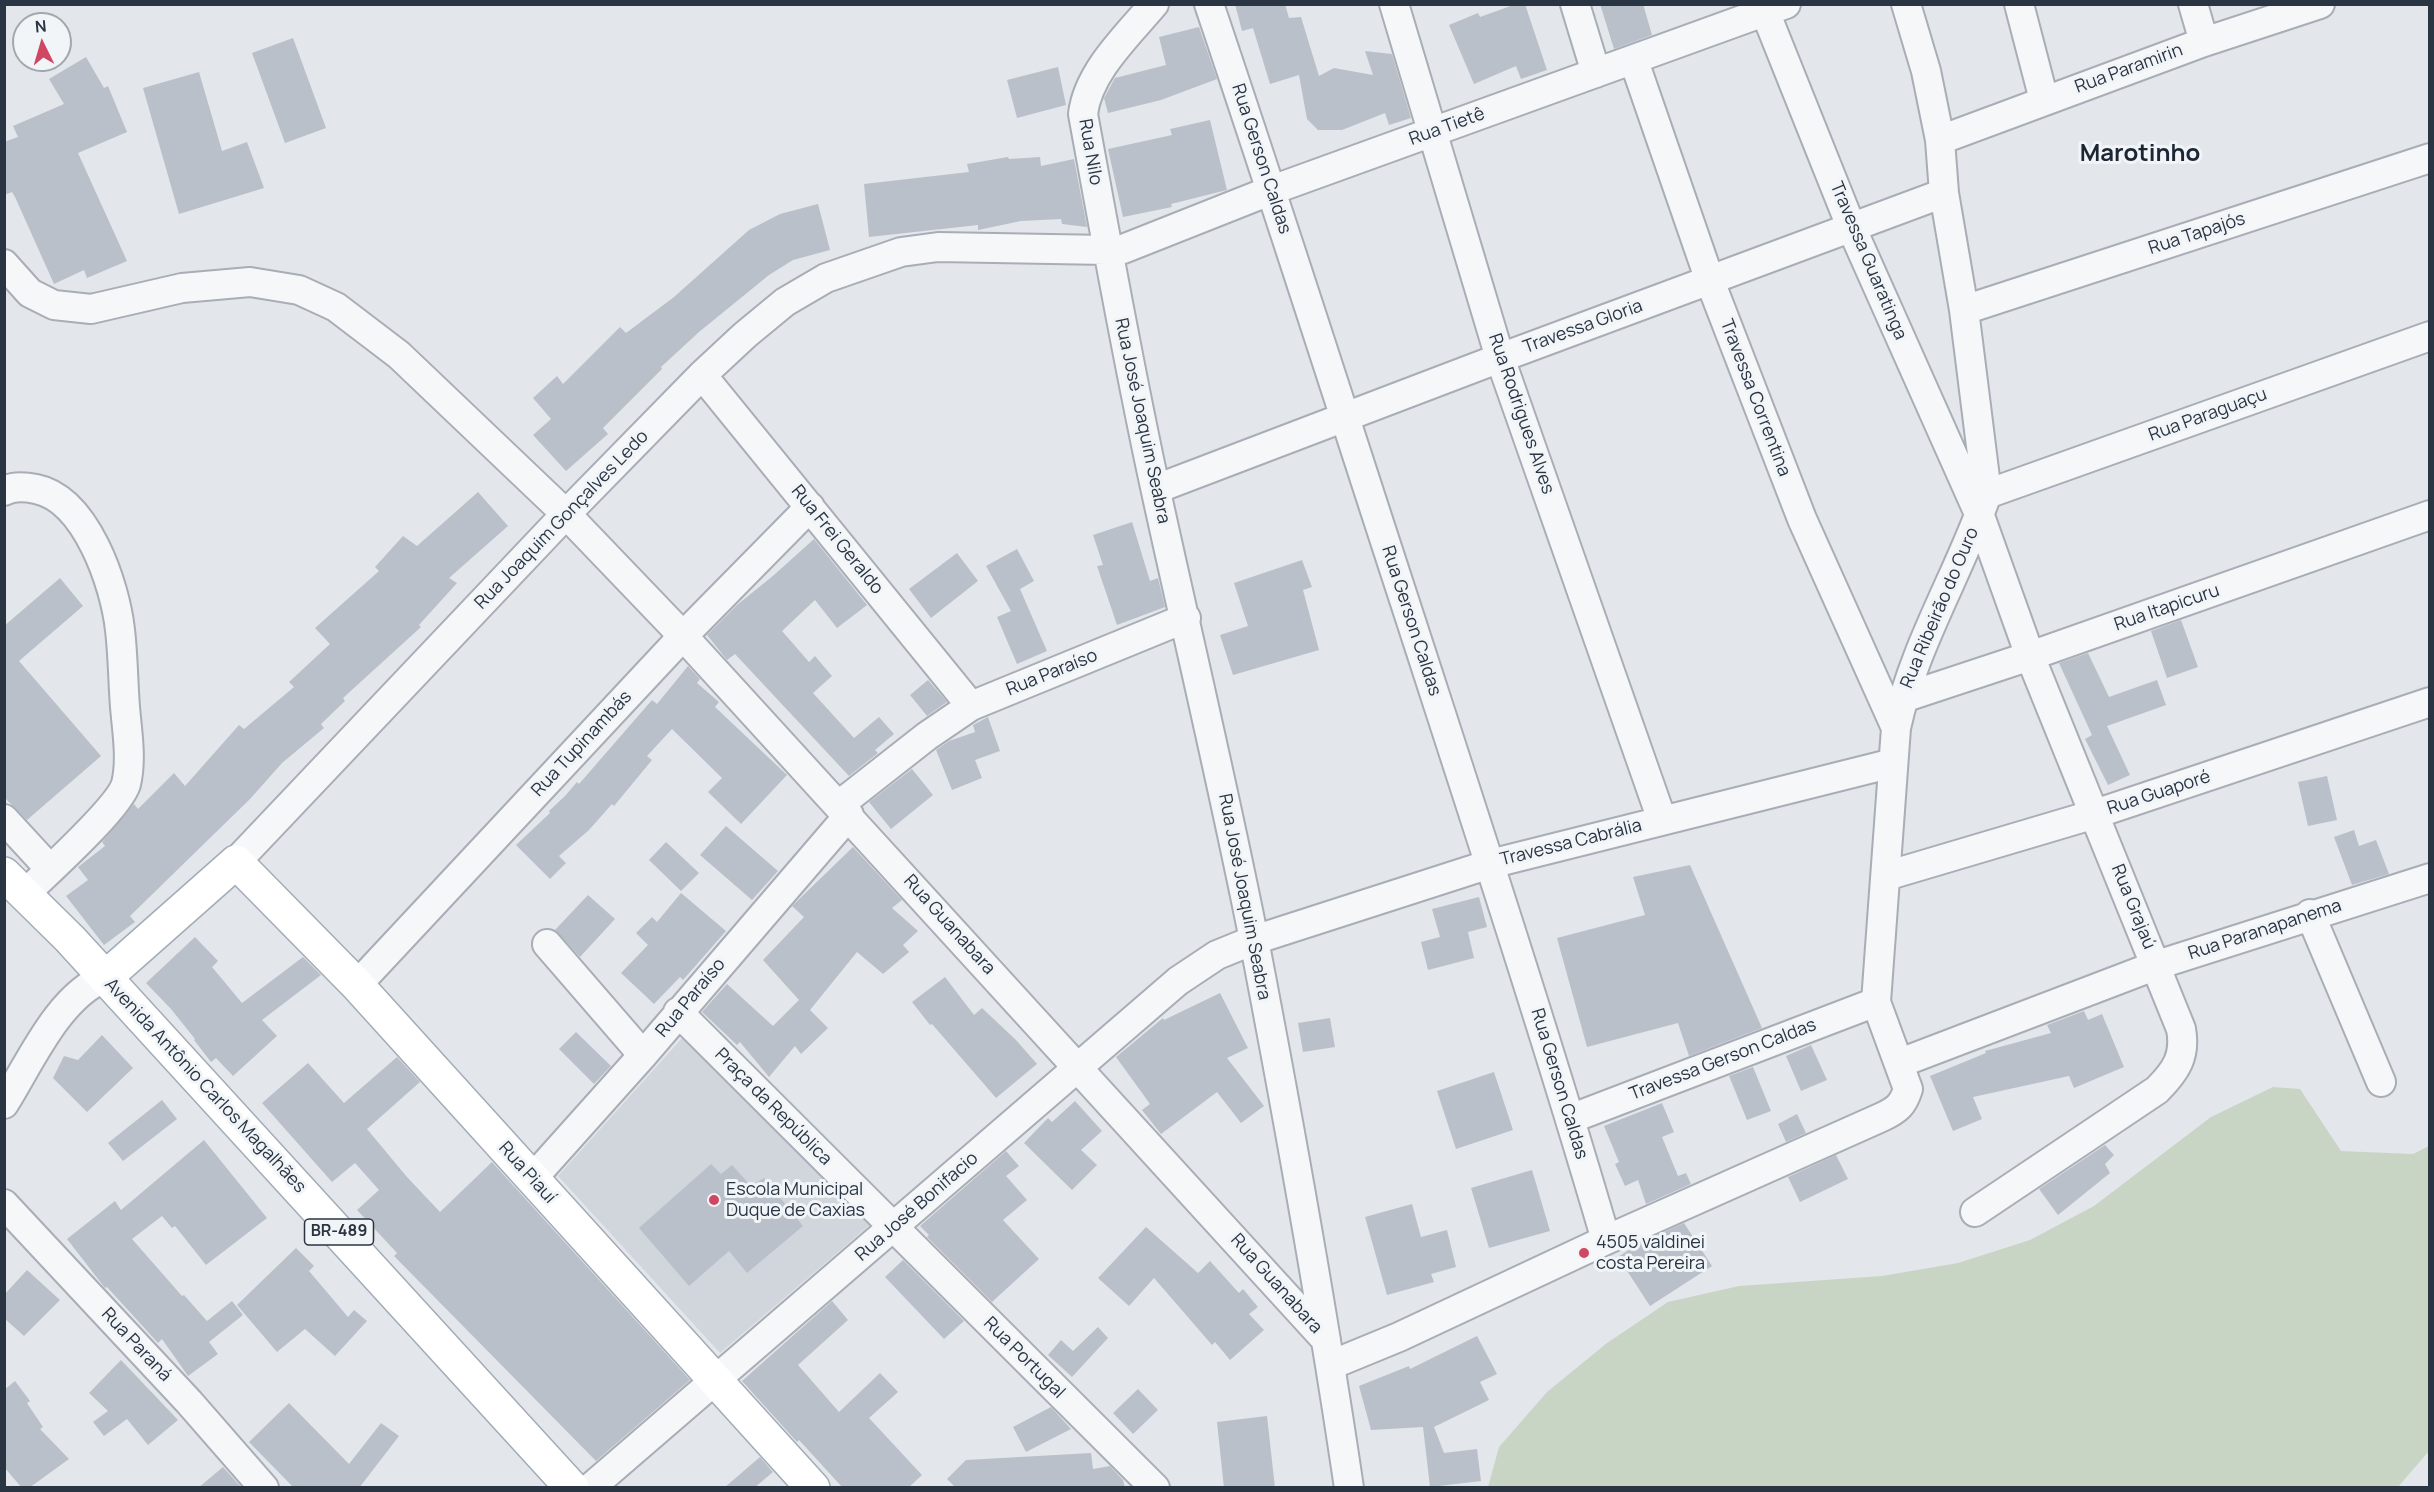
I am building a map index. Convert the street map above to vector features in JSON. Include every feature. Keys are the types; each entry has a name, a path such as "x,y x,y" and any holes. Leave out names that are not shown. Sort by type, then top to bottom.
{"main road":[{"name":"Rua Joaquim Gonçalves Ledo","path":"106,977 236,862"},
{"name":"Rua Piauí","path":"236,862 357,985 813,1488"},
{"name":"Avenida Antônio Carlos Magalhães","path":"15,884 106,977 572,1488"}],"street":[{"name":"Rua Nilo","path":"1119,309 1083,114 1086,93 1114,51 1154,4"},
{"name":"Rua Gerson Caldas","path":"1209,4 1272,190 1490,864 1606,1240"},
{"name":"Rua Rodrigues Alves","path":"1394,4 1500,358 1662,820"},
{"path":"1575,4 1596,73"},
{"path":"1906,4 1926,71 1940,140 1944,193 1964,310 1983,505"},
{"path":"2019,4 2044,100"},
{"path":"2193,4 2204,42"},
{"name":"Rua Paramirin","path":"1940,140 2204,42 2320,4"},
{"name":"Rua Tietê","path":"1107,250 1123,249 1272,190 1634,61 1772,7"},
{"name":"Travessa Guaratinga","path":"1772,7 1852,229 1983,505"},
{"name":"Travessa Correntina","path":"1634,61 1710,280 1802,519 1896,728"},
{"name":"Rua Tapajós","path":"1964,310 2430,158"},
{"name":"Travessa Gloria","path":"1156,489 1944,193"},
{"name":"Rua Joaquim Gonçalves Ledo","path":"236,862 702,375 744,335 785,302 826,278 901,252 938,248 1107,250"},
{"name":"Rua Guanabara","path":"4,264 30,293 54,305 91,309 182,288 250,282 299,291 336,307 399,355 567,514 683,636 1079,1068 1328,1353"},
{"name":"Rua José Joaquim Seabra","path":"1119,309 1254,940 1328,1353 1349,1488"},
{"name":"Rua Paraguaçu","path":"1983,505 2430,336"},
{"name":"Rua Frei Geraldo","path":"702,375 971,706"},
{"path":"4,491 10,488 31,488 47,491 64,502 81,522 99,556 108,578 120,628 128,755 126,785 114,804 50,869 15,884"},
{"name":"Rua Grajaú","path":"1975,1212 2157,1090 2171,1076 2179,1063 2183,1041 2181,1029 2157,965 2030,656 1983,505"},
{"name":"Rua Ribeirão do Ouro","path":"1328,1353 1399,1337 1606,1240 1897,1110 1904,1101 1908,1089 1876,1002 1896,728 1902,698 1929,627 1983,505"},
{"name":"Rua Tupinambás","path":"357,985 683,636 810,507"},
{"name":"Rua Itapicuru","path":"1902,698 2030,656 2430,515"},
{"name":"Rua Paraíso","path":"532,1179 643,1055 844,810 927,736 971,706 1186,618"},
{"name":"Rua Guaporé","path":"1886,876 2095,814 2430,702"},
{"name":"Travessa Cabrália","path":"1254,940 1490,864 1893,763"},
{"path":"4,819 50,869"},
{"name":"Rua Paranapanema","path":"1900,1063 2157,965 2310,914 2430,878"},
{"path":"2310,914 2381,1082"},
{"name":"Rua José Bonifacio","path":"590,1488 1178,981 1217,955 1254,940"},
{"path":"547,944 643,1055"},
{"path":"4,1104 66,1006 92,983 106,977"},
{"name":"Travessa Gerson Caldas","path":"1570,1119 1876,1002"},
{"name":"Praça da República","path":"678,1012 894,1228"},
{"name":"Rua Paraná","path":"4,1204 189,1402 264,1488"},
{"name":"Rua Portugal","path":"894,1228 1155,1488"}],"shaded area":[{"name":"Escola Municipal Duque de Caxias","path":"683,1037 872,1223 720,1353 558,1176"}],"green space":[{"path":"2273,1087 2300,1089 2341,1151 2413,1154 2429,1146 2429,1451 2398,1487 1488,1487 1499,1447 1547,1392 1607,1343 1668,1302 1739,1286 1882,1276 1958,1263 2030,1240 2094,1206 2211,1117"}],"building":[{"path":"1235,4 1285,4 1289,18 1301,17 1319,76 1334,68 1373,75 1365,51 1392,54 1411,118 1389,125 1385,113 1342,130 1318,130 1307,119 1299,75 1270,84 1253,28 1242,31"},
{"path":"1516,4 1525,4 1547,70 1521,79 1516,66 1474,84 1449,25 1478,13 1480,17"},
{"path":"1600,4 1643,4 1652,35 1614,49"},
{"path":"1199,27 1217,79 1161,100 1108,113 1104,98 1115,78 1166,65 1159,37"},
{"path":"293,38 326,128 285,143 252,53"},
{"path":"86,57 104,88 108,86 127,132 78,153 127,261 87,278 84,270 54,284 15,197 12,192 4,195 4,142 18,137 13,126 64,104 49,79 61,72 72,72 72,65"},
{"path":"1058,67 1066,105 1017,118 1007,80"},
{"path":"199,72 222,151 247,142 264,188 179,214 143,88"},
{"path":"1210,120 1227,190 1171,204 1172,207 1123,217 1108,149 1172,135 1170,129"},
{"path":"1008,157 1009,159 1040,157 1041,166 1074,159 1087,227 1062,224 1061,219 1021,221 978,230 978,225 869,237 864,184 969,172 967,164"},
{"path":"818,204 830,250 793,260 769,275 699,332 661,367 662,369 603,428 608,434 566,471 533,435 551,419 533,398 557,376 563,384 620,327 626,333 674,297 749,230 780,214"},
{"path":"478,492 508,526 449,578 457,583 419,625 421,627 343,698 345,701 321,724 324,728 282,763 250,799 130,916 135,922 104,945 66,896 88,880 78,867 105,846 102,842 134,804 138,809 174,773 185,786 239,725 244,729 294,687 289,682 330,644 315,628 379,571 375,567 403,536 417,546"},
{"path":"1132,522 1150,581 1158,578 1165,607 1117,625 1097,566 1103,565 1093,535"},
{"path":"814,539 867,605 837,628 815,600 782,631 809,662 815,656 832,676 813,693 854,738 879,717 894,734 875,750 878,753 849,776 735,654 727,660 707,635 737,605"},
{"path":"1017,549 1034,581 1020,589 1047,651 1017,664 997,617 1011,611 986,566"},
{"path":"957,553 978,581 931,618 909,589"},
{"path":"1302,560 1312,587 1303,590 1319,650 1233,675 1220,635 1248,626 1234,583"},
{"path":"60,578 83,606 19,661 101,756 27,820 4,797 4,626"},
{"path":"2181,620 2198,667 2167,678 2151,631"},
{"path":"2088,653 2109,697 2157,680 2166,705 2107,726 2130,775 2108,785 2085,739 2092,735 2059,663"},
{"path":"688,666 700,679 697,683 719,702 715,707 787,775 741,824 708,792 722,778 672,729 647,756 652,760 614,806 612,804 589,830 559,856 566,863 550,879 516,845 550,813 549,811 577,782 579,784 652,700 657,704"},
{"path":"928,680 947,702 927,716 910,695"},
{"path":"988,717 1000,751 975,760 982,778 952,790 936,750 949,741 975,732 973,725"},
{"path":"912,769 933,795 891,829 869,802"},
{"path":"2327,776 2337,820 2308,826 2298,782"},
{"path":"726,826 778,871 752,900 700,855"},
{"path":"2354,830 2359,846 2376,840 2389,874 2352,885 2334,837"},
{"path":"666,842 699,873 681,891 649,860"},
{"path":"853,847 902,900 892,908 918,931 903,945 909,952 883,974 857,952 810,1010 828,1028 801,1054 795,1046 769,1077 740,1042 737,1045 702,1012 727,984 773,1026 799,1000 763,960 804,917 792,906"},
{"path":"1690,865 1762,1028 1689,1056 1678,1023 1587,1047 1557,938 1645,915 1633,877"},
{"path":"681,893 726,931 683,980 680,977 654,1004 621,973 648,945 636,933 652,917 657,922"},
{"path":"588,895 615,919 580,957 555,930"},
{"path":"1479,897 1487,927 1468,932 1474,958 1428,970 1421,942 1440,937 1432,909"},
{"path":"195,937 218,961 212,967 242,1003 303,957 321,975 262,1020 277,1036 233,1076 216,1058 211,1062 171,1009 146,983"},
{"path":"945,977 974,1015 982,1008 1016,1040 1037,1064 996,1098 912,1002"},
{"path":"1220,993 1248,1048 1227,1058 1264,1106 1241,1123 1217,1092 1161,1134 1142,1110 1150,1104 1116,1057 1163,1018 1164,1020"},
{"path":"2084,1011 2088,1020 2102,1014 2124,1067 2074,1088 2069,1076 1973,1097 1982,1119 1953,1131 1930,1076 1986,1053 1985,1051 2051,1033 2047,1025"},
{"path":"1330,1018 1335,1047 1303,1052 1298,1023"},
{"path":"576,1032 611,1066 594,1084 559,1049"},
{"path":"102,1035 133,1068 87,1112 53,1078 64,1056 78,1060"},
{"path":"1811,1045 1827,1080 1801,1091 1786,1056"},
{"path":"397,1057 420,1082 367,1129 407,1177 440,1212 492,1162 690,1380 596,1461 394,1256 397,1253 357,1210 379,1190 355,1163 332,1182 262,1103 308,1063 344,1103"},
{"path":"1753,1067 1771,1111 1747,1120 1729,1076"},
{"path":"1494,1072 1513,1130 1456,1149 1437,1091"},
{"path":"162,1100 177,1119 123,1161 108,1143"},
{"path":"1075,1101 1102,1131 1081,1150 1097,1165 1072,1190 1024,1143 1048,1118 1052,1122"},
{"path":"1662,1103 1674,1132 1662,1137 1678,1176 1686,1173 1691,1184 1646,1204 1638,1180 1625,1186 1615,1164 1619,1162 1604,1126"},
{"path":"1797,1114 1806,1133 1786,1142 1778,1124"},
{"path":"204,1140 267,1218 206,1265 175,1226 172,1228 162,1216 132,1239 207,1321 232,1301 243,1315 209,1342 218,1354 188,1376 162,1339 158,1343 107,1287 105,1288 67,1239 115,1201 121,1210"},
{"path":"2105,1145 2114,1155 2105,1164 2110,1173 2058,1215 2039,1189"},
{"path":"1006,1151 1019,1166 1006,1176 1027,1200 1003,1220 1039,1259 992,1302 927,1237 929,1235 920,1226"},
{"path":"1836,1155 1848,1179 1800,1202 1788,1177"},
{"path":"711,1164 721,1174 732,1165 751,1186 764,1178 803,1226 747,1273 729,1251 689,1286 639,1228"},
{"path":"1532,1170 1550,1231 1489,1248 1471,1188"},
{"path":"1412,1204 1421,1237 1447,1230 1456,1267 1431,1274 1434,1282 1387,1295 1365,1217"},
{"path":"1684,1223 1712,1266 1650,1306 1618,1257 1639,1243"},
{"path":"1146,1227 1198,1273 1210,1261 1239,1293 1243,1289 1258,1307 1249,1314 1264,1330 1230,1360 1215,1342 1212,1345 1154,1278 1129,1306 1098,1278"},
{"path":"296,1248 314,1266 309,1271 348,1317 354,1310 367,1321 335,1356 305,1329 277,1352 237,1305"},
{"path":"903,1260 964,1321 944,1339 885,1277"},
{"path":"27,1270 60,1300 24,1336 4,1318 4,1295"},
{"path":"832,1301 848,1320 798,1365 839,1412 880,1373 898,1392 869,1418 922,1475 908,1488 843,1488 799,1440 797,1442 742,1381"},
{"path":"1098,1327 1108,1338 1072,1377 1048,1355 1061,1340 1073,1351"},
{"path":"1477,1336 1497,1374 1480,1382 1489,1400 1434,1427 1444,1453 1477,1449 1481,1481 1430,1487 1423,1427 1371,1430 1359,1386 1409,1366 1410,1369"},
{"path":"121,1360 178,1420 148,1445 127,1419 104,1436 93,1422 108,1411 89,1393"},
{"path":"15,1381 30,1401 27,1403 43,1427 40,1429 69,1459 29,1488 22,1488 4,1467 4,1390"},
{"path":"1138,1389 1158,1410 1133,1434 1113,1413"},
{"path":"289,1403 349,1464 381,1423 399,1436 359,1488 294,1488 249,1442"},
{"path":"1051,1407 1071,1429 1026,1452 1013,1427"},
{"path":"1267,1416 1275,1488 1224,1488 1217,1422"},
{"path":"1091,1453 1093,1469 1110,1466 1123,1480 1125,1488 956,1488 947,1479 966,1460"},
{"path":"760,1457 773,1472 754,1488 724,1488"},
{"path":"223,1467 242,1488 198,1488"}],"place":[{"name":"Escola Municipal Duque de Caxias","path":"714,1200"},
{"name":"4505 valdinei costa Pereira","path":"1584,1253"}],"district":[{"name":"Marotinho","path":"2140,154"}]}
